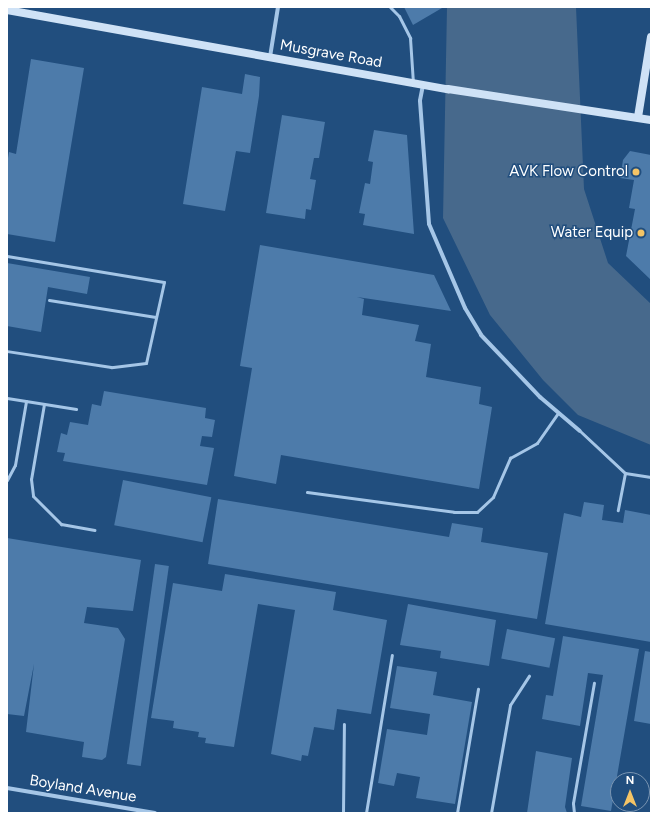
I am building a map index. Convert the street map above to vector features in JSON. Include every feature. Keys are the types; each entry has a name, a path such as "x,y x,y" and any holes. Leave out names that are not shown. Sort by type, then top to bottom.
{"street":[{"path":"270,57 278,7"},
{"name":"Musgrave Road","path":"7,10 423,85 651,120"},
{"path":"638,117 651,37"},
{"path":"423,85 420,102 429,224 435,243 481,335 558,413 580,431"},
{"name":"Boyland Avenue","path":"7,788 155,813"}],"lane":[{"path":"390,7 400,16 410,38 413,83"},
{"path":"7,256 164,282 146,363 111,367 7,351"},
{"path":"49,300 156,317"},
{"path":"7,398 76,409"},
{"path":"7,480 15,465 26,401"},
{"path":"44,404 31,479 33,496 61,524 94,530"},
{"path":"307,492 439,511 477,512 493,497 510,458 537,443 558,413"},
{"path":"580,431 625,473 651,477"},
{"path":"618,510 625,473"},
{"path":"366,813 392,655"},
{"path":"491,813 510,705 529,676"},
{"path":"574,813 573,803 594,683"},
{"path":"457,813 478,689"},
{"path":"342,813 344,724"}],"water":[{"path":"447,7 576,7 584,189 608,263 651,304 651,445 578,415 543,380 490,315 443,218"}],"building":[{"path":"404,7 442,7 442,8 413,25"},
{"path":"31,59 84,68 55,242 7,234 7,164 9,152 16,154"},
{"path":"245,74 260,77 259,96 250,153 236,151 225,211 183,204 202,87 242,94"},
{"path":"282,115 325,122 319,158 314,158 310,179 316,180 311,210 306,209 305,219 266,213"},
{"path":"374,130 407,135 414,234 363,225 365,214 359,213 365,183 370,184 373,162 368,161"},
{"name":"Water Equip","path":"630,151 651,155 651,280 626,256 635,209 629,208 634,180 620,178 623,160"},
{"path":"260,245 434,275 451,311 357,297 364,299 362,315 419,325 415,341 431,344 426,377 481,387 479,404 492,407 479,489 281,455 276,484 234,476 252,368 240,366"},
{"path":"7,263 90,277 87,294 48,287 41,332 7,326"},
{"path":"104,391 206,408 205,418 215,420 212,437 202,436 200,446 214,448 207,485 63,461 65,453 57,452 61,433 67,435 70,422 88,425 92,404 101,406"},
{"path":"123,480 211,497 203,542 114,525"},
{"path":"218,499 449,537 452,523 483,528 481,542 548,553 537,619 208,564"},
{"path":"584,502 604,505 602,520 623,523 625,510 651,515 651,642 545,624 564,513 581,517"},
{"path":"7,538 141,560 133,611 87,607 84,623 118,628 125,639 106,757 102,760 82,757 84,742 26,732 34,664 24,716 7,714"},
{"path":"155,564 169,566 141,766 127,764"},
{"path":"225,574 336,592 333,610 387,620 371,714 337,709 334,730 314,727 308,756 302,755 301,761 271,754 295,610 258,604 234,747 205,743 206,738 198,737 199,732 173,728 174,721 151,718 173,583 222,591"},
{"path":"408,604 496,620 489,666 440,658 441,651 400,645"},
{"path":"507,629 555,638 549,668 501,658"},
{"path":"563,636 639,649 618,772 610,772 610,811 581,806 603,675 588,673 580,726 542,719 546,695 553,696"},
{"path":"645,651 651,652 651,724 634,721"},
{"path":"397,666 437,672 433,695 472,702 455,804 416,798 420,777 397,773 394,786 378,783 387,729 427,735 430,714 390,708"},
{"path":"536,751 572,758 565,807 567,813 527,813"}],"place":[{"name":"AVK Flow Control","path":"636,172"},
{"name":"Water Equip","path":"641,233"}]}
